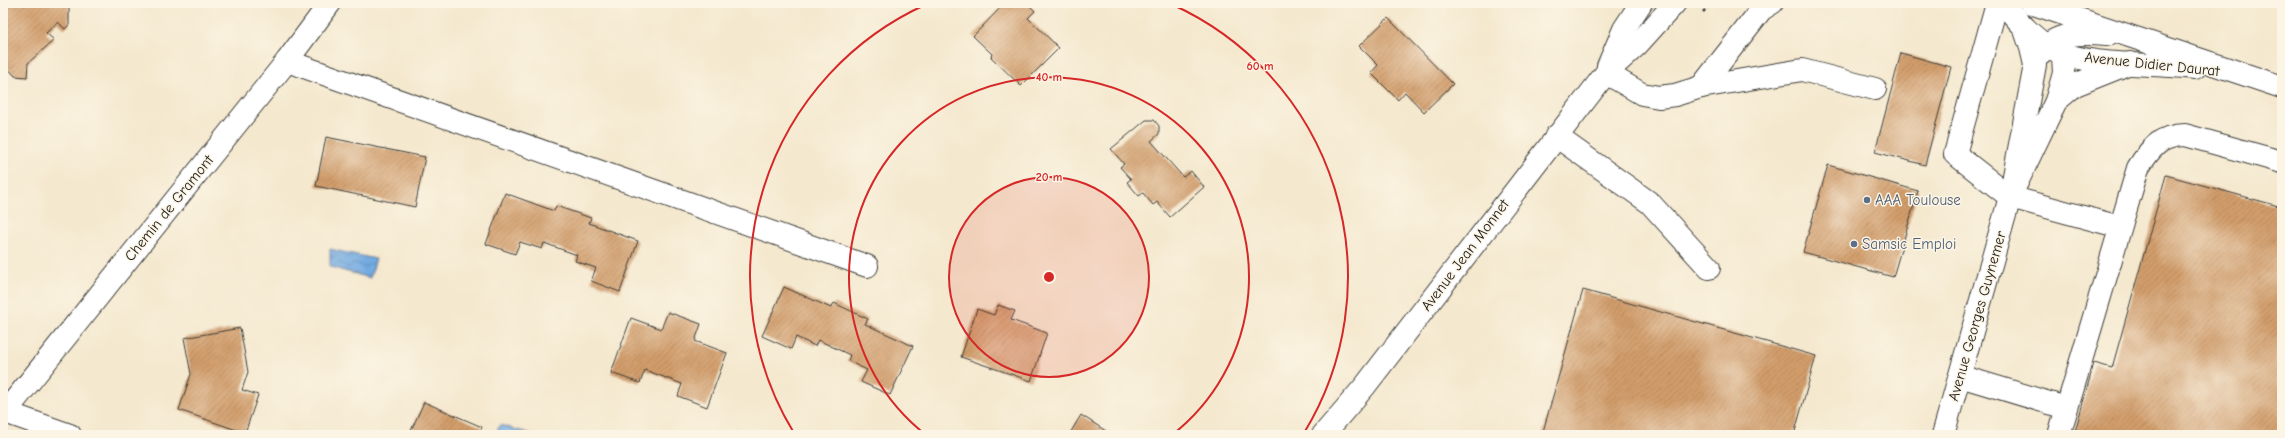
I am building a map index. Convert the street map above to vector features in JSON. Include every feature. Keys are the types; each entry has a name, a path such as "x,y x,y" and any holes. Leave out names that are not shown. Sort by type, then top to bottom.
{"street":[{"name":"Chemin de Gramont","path":"70,435 4,413 287,61 330,3"},
{"name":"Avenue Jean Monnet","path":"1606,73 1624,29 1641,3"},
{"name":"Avenue Jean Monnet","path":"1323,435 1365,386 1606,73 1638,44 1675,3"},
{"path":"1701,87 1761,10 1772,3"},
{"path":"1997,3 1955,154 2010,197 2120,227"},
{"name":"Avenue Didier Daurat","path":"2003,3 2024,27 2085,59 2130,63 2170,64 2236,73"},
{"path":"2035,65 2057,45 2036,5"},
{"name":"Avenue Didier Daurat","path":"2036,5 2142,39 2236,73 2282,87"},
{"name":"Avenue Georges Guynemer","path":"1943,435 2010,197 2035,65 2024,27"},
{"name":"Avenue Didier Daurat","path":"2057,45 2105,34 2142,39"},
{"name":"Avenue Georges Guynemer","path":"2010,197 2056,101 2064,72 2057,45"},
{"path":"287,61 867,266"},
{"name":"Avenue Georges Guynemer","path":"2056,101 2075,85 2130,63"},
{"path":"1606,73 1642,94 1659,98 1701,87 1802,70 1875,89"},
{"path":"2059,435 2138,168 2152,146 2162,139 2174,135 2191,136 2282,162"},
{"path":"1556,136 1650,203 1710,268"},
{"path":"1960,376 2066,408"}],"water":[{"path":"330,249 376,259 370,278 330,267"},
{"path":"500,425 532,434 495,435"}],"building":[{"path":"3,3 69,3 69,25 65,29 58,22 46,33 54,40 28,63 27,77 15,76 3,63"},
{"path":"732,3 764,3 764,5 733,5"},
{"path":"1005,3 1027,3 1035,11 1028,18 1059,48 1021,86 991,57 992,54 973,36"},
{"path":"1388,18 1453,84 1424,112 1405,92 1398,100 1371,73 1378,65 1359,46"},
{"path":"1901,53 1951,67 1925,165 1875,152"},
{"path":"1146,120 1154,120 1159,126 1159,134 1151,141 1183,177 1191,171 1204,187 1170,217 1157,202 1153,205 1143,193 1139,196 1127,182 1131,179 1120,167 1124,164 1111,149"},
{"path":"326,137 425,157 415,207 316,186"},
{"path":"1828,165 1918,191 1893,277 1803,252"},
{"path":"2166,175 2282,207 2282,435 2074,435 2094,363 2112,368"},
{"path":"505,193 554,211 556,206 591,218 589,223 638,241 620,292 591,281 596,268 575,261 577,255 544,243 542,249 520,242 515,254 486,244"},
{"path":"784,287 831,308 834,303 868,319 865,324 913,346 890,395 861,382 867,370 848,361 850,355 818,340 815,346 796,337 791,349 762,336"},
{"path":"1583,290 1816,356 1794,435 1542,435"},
{"path":"998,305 1015,311 1011,320 1047,333 1031,381 961,357 977,309 994,315"},
{"path":"668,312 701,324 695,341 727,353 707,407 678,396 682,384 645,370 640,383 611,373 631,318 661,329"},
{"path":"240,328 248,372 242,390 258,395 245,433 179,410 191,374 184,338"},
{"path":"424,402 482,427 478,435 409,435"},
{"path":"1081,415 1112,435 1069,435"}],"place":[{"name":"AAA Toulouse","path":"1867,200"},
{"name":"Samsic Emploi","path":"1854,244"}]}
